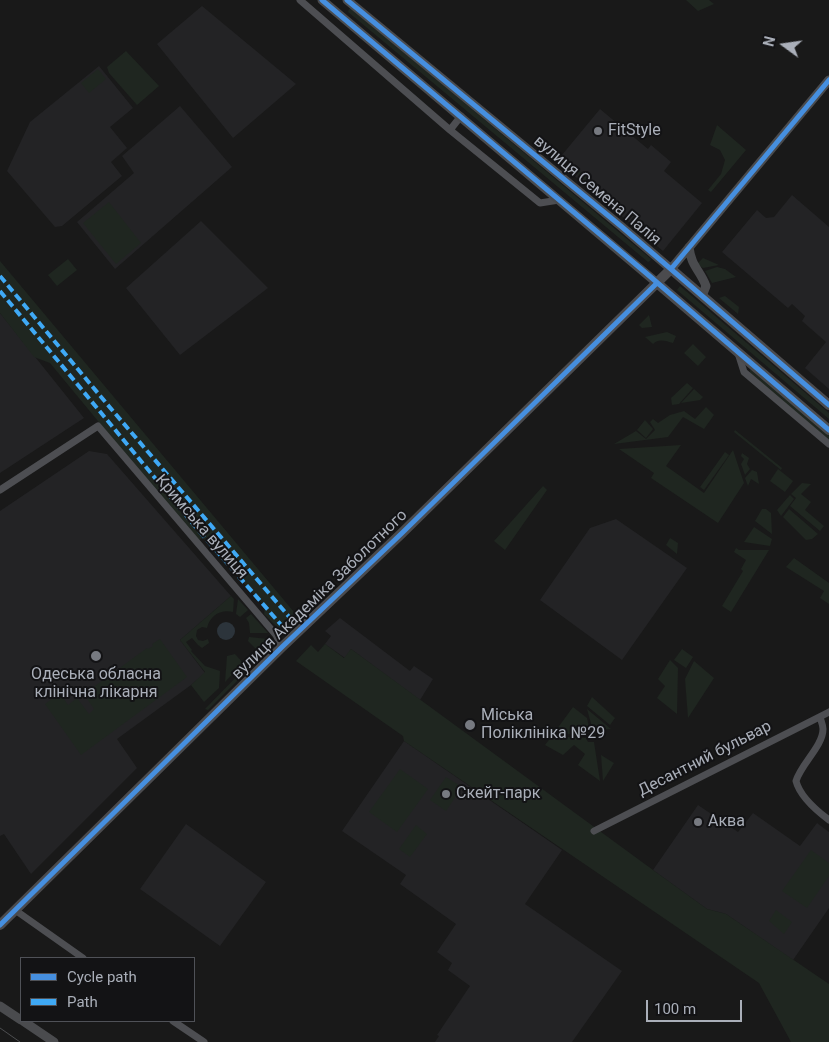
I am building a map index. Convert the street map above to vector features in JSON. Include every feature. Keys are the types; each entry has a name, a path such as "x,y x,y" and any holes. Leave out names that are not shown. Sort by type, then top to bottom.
{"highway":[{"name":"вулиця Академіка Заболотного","path":"0,925 282,647 407,529 670,270"},
{"name":"вулиця Семена Палія","path":"670,270 829,405"},
{"name":"вулиця Семена Палія","path":"657,283 829,430"}],"main road":[{"name":"вулиця Семена Палія","path":"322,0 657,283"},
{"name":"вулиця Семена Палія","path":"348,1 622,227 670,270"},
{"path":"338,14 348,1"},
{"name":"вулиця Академіка Заболотного","path":"670,270 829,80"},
{"path":"689,247 692,263 703,277 706,286 702,296"},
{"path":"0,1005 20,1019"},
{"path":"25,1022 54,1042"}],"street":[{"path":"300,0 450,130 540,203 559,200"},
{"path":"450,130 461,116"},
{"path":"737,352 744,372 829,444"},
{"name":"Кримська вулиця","path":"0,490 98,426 270,628 282,647"},
{"name":"Десантний бульвар","path":"594,831 829,712"},
{"path":"820,717 823,729 820,740 796,781 803,795 820,814 829,820"},
{"path":"15,910 82,957"},
{"path":"174,1022 204,1042"}],"shaded area":[{"path":"686,0 709,0 714,4 698,11"},
{"path":"202,6 296,84 233,138 157,44"},
{"path":"351,8 651,259 650,261 648,262 348,12"},
{"path":"126,51 159,86 137,105 109,73 107,67"},
{"path":"99,66 133,108 110,127 127,148 111,162 122,176 62,226 55,227 7,171 30,122"},
{"path":"98,69 106,79 89,93 81,83"},
{"path":"180,106 232,167 115,269 77,222 134,173 122,156"},
{"path":"600,109 648,149 651,145 671,162 664,171 702,203 663,251 557,161"},
{"path":"717,125 746,150 711,192 708,190 721,174 725,160 720,150 710,145"},
{"path":"568,161 595,184 593,187 566,164"},
{"path":"792,195 829,227 829,389 805,368 826,342 802,321 805,316 792,304 788,308 722,252 757,210 766,218 774,217"},
{"path":"109,202 141,243 116,264 83,223"},
{"path":"201,221 268,288 180,355 126,288"},
{"path":"703,258 719,265 703,268 697,264"},
{"path":"68,259 77,270 57,286 48,275"},
{"path":"0,261 299,618 286,631 278,628 264,614 265,607 203,538 197,541 50,363 34,357 0,313"},
{"path":"717,267 725,269 736,277 712,283 705,271"},
{"path":"680,286 829,413 829,419 677,290"},
{"path":"725,296 739,307 738,314 719,298"},
{"path":"0,313 84,418 0,473"},
{"path":"649,315 652,327 642,328 639,325"},
{"path":"667,332 676,336 673,343 660,341 653,344 645,337"},
{"path":"693,344 706,357 698,366 684,353"},
{"path":"750,370 829,434 829,440 750,374"},
{"path":"687,383 693,388 679,404 672,405 671,398"},
{"path":"694,389 703,397 700,400 681,403"},
{"path":"706,407 714,415 704,429 683,417 668,437 614,444 636,431 646,439 655,430 650,422 653,419 658,423 670,415 684,411 695,419"},
{"path":"645,420 653,429 646,438 637,430"},
{"path":"735,430 782,468 781,470 734,432"},
{"path":"681,445 666,466 704,493 733,450 744,483 718,523 651,478 654,473 619,449"},
{"name":"Одеська обласна клінічна лікарня","path":"89,451 107,454 231,596 180,640 205,673 117,739 137,768 31,874 4,834 0,836 0,511"},
{"path":"725,452 729,455 704,490 700,487"},
{"path":"742,453 749,458 747,464 750,469 745,475 741,464 744,459 741,456"},
{"path":"778,469 793,481 785,492 770,481"},
{"path":"752,470 757,472 759,484 751,479 748,486 745,478"},
{"path":"802,483 811,484 801,494 811,502 805,510 824,526 820,531 790,506 796,498 791,494"},
{"path":"543,486 547,490 505,550 494,541"},
{"path":"790,495 794,499 781,516 777,510"},
{"path":"762,509 766,509 771,513 772,534 755,521"},
{"path":"789,509 818,534 812,539 806,540 783,517"},
{"path":"616,519 687,568 622,660 540,600 590,528"},
{"path":"754,527 772,539 770,546 744,542"},
{"path":"670,538 678,543 677,554 666,545"},
{"path":"736,548 739,550 769,550 731,612 722,606 743,571 741,569 746,560 734,552"},
{"path":"794,558 829,583 829,604 820,598 824,591 786,567"},
{"path":"231,596 234,599 233,612 228,611 216,614 210,620 207,628 202,627 197,630 196,636 198,640 208,639 209,643 202,648 192,638 186,642 191,651 205,666 220,671 219,688 204,702 191,685 205,672 180,640"},
{"path":"238,599 248,610 240,617 236,614"},
{"path":"251,614 268,633 250,633 249,623 246,618"},
{"path":"340,618 410,671 414,666 433,679 420,700 351,649 345,658 325,644 331,636 325,631"},
{"path":"222,622 230,622 235,627 233,638 222,640 217,635 217,627"},
{"path":"249,637 268,639 257,650 248,641"},
{"path":"160,639 187,677 81,755 45,704 60,693 68,705 77,698 89,714 94,709 84,694 147,648 153,646 152,644"},
{"path":"325,644 344,658 351,649 707,909 726,914 829,984 829,1042 791,1042 759,983 404,741 403,736 296,661 311,645 318,652"},
{"path":"682,649 693,657 686,668 674,660"},
{"path":"235,654 243,663 225,682 227,656"},
{"path":"670,660 678,668 677,714 657,698 665,686 658,679"},
{"path":"694,661 714,678 688,718 685,679"},
{"path":"244,669 246,672 208,710 205,709"},
{"path":"592,697 615,718 610,725 587,706"},
{"path":"573,707 587,718 589,727 585,735 554,733"},
{"path":"587,709 611,729 598,730 592,727"},
{"path":"552,736 586,738 588,742 594,742 600,781 578,765 585,754 574,745 563,755 545,745"},
{"path":"404,741 562,850 525,904 622,971 572,1042 435,1042 439,1036 437,1035 470,986 448,970 452,963 437,952 456,924 400,884 406,875 342,831"},
{"path":"601,755 614,763 603,781"},
{"path":"400,769 428,789 397,832 369,812"},
{"name":"Скейт-парк","path":"446,777 462,787 446,811 430,800"},
{"path":"698,805 738,832 753,813 800,846 817,823 829,832 829,908 793,960 726,914 707,909 653,870"},
{"path":"186,824 266,882 220,946 140,889"},
{"path":"416,825 427,834 410,857 399,849"},
{"path":"811,850 829,863 829,876 807,908 782,891"},
{"path":"776,910 792,922 784,934 769,921"}],"tram line":[{"path":"0,1028 20,1042"}],"marked path":[{"path":"0,276 291,619"},
{"path":"0,291 199,531 283,627"}],"cycle path":[{"path":"322,0 829,430"},
{"path":"347,0 622,227 829,405"},
{"path":"671,269 829,80"},
{"path":"0,925 282,647 401,534 657,283"}],"place":[{"name":"FitStyle","path":"598,131"},
{"name":"Одеська обласна клінічна лікарня","path":"96,656"},
{"name":"Міська Поліклініка №29","path":"470,725"},
{"name":"Скейт-парк","path":"446,794"},
{"name":"Аква","path":"698,822"}]}
